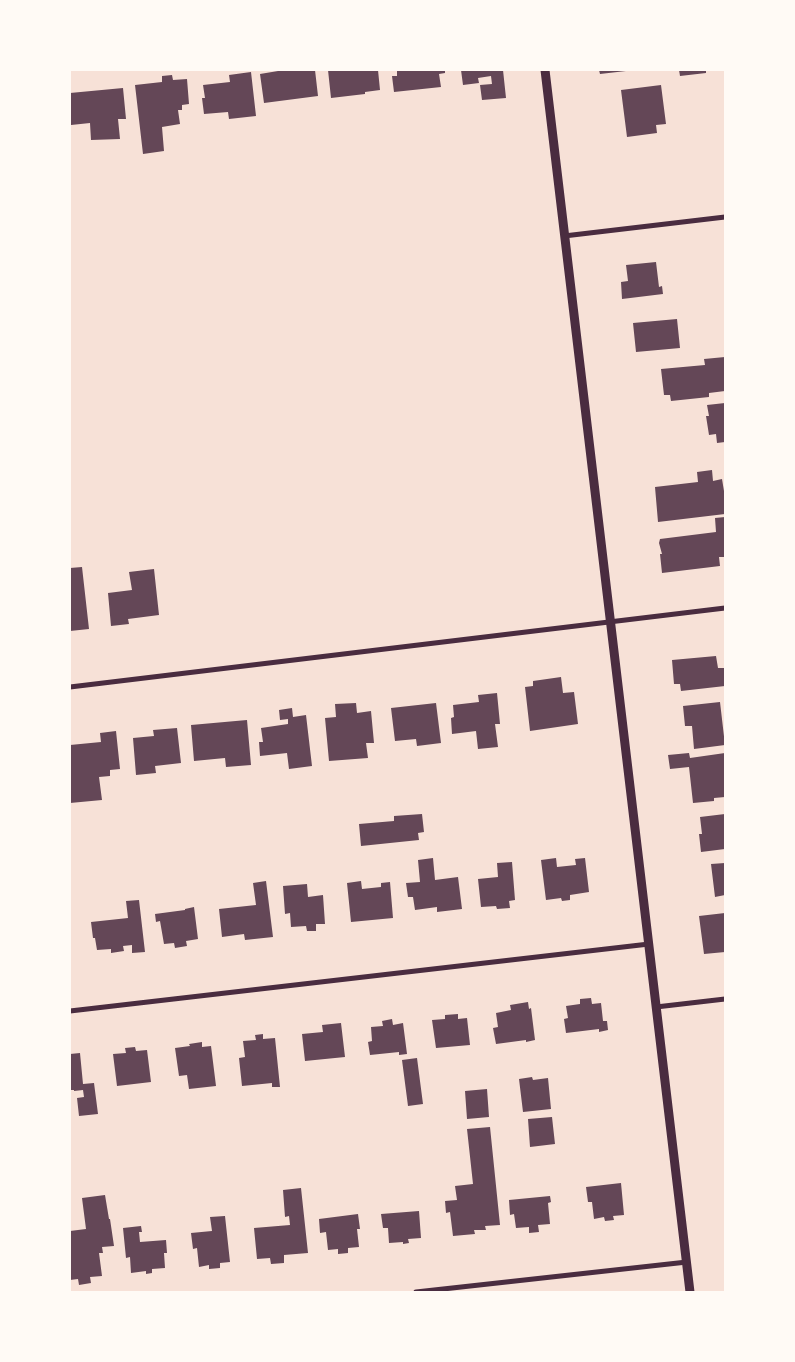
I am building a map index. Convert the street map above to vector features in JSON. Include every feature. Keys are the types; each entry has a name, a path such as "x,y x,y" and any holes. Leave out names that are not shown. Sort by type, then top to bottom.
{"street":[{"path":"544,70 690,1292"},
{"path":"564,236 725,217"},
{"path":"70,688 725,608"},
{"path":"70,1011 648,944"},
{"path":"656,1007 725,999"},
{"path":"416,1292 687,1262"}],"building":[{"path":"284,70 315,70 318,96 264,103 260,74"},
{"path":"328,70 378,70 380,90 365,92 365,94 331,98"},
{"path":"397,70 445,70 445,73 439,74 441,87 394,92 392,76 397,76"},
{"path":"461,70 503,70 506,98 482,100 480,85 492,84 491,76 478,78 479,83 463,85"},
{"path":"599,70 625,70 626,71 600,74"},
{"path":"679,70 706,70 706,73 680,76"},
{"path":"251,72 256,116 229,119 228,112 204,114 202,98 205,98 203,85 230,82 229,75"},
{"path":"172,75 173,80 187,79 189,104 182,105 182,110 178,110 180,124 162,127 164,151 143,154 135,85 162,82 162,76"},
{"path":"661,85 666,124 656,125 657,133 627,137 621,90"},
{"path":"123,88 126,119 118,119 120,139 91,140 90,123 71,125 70,93"},
{"path":"656,262 659,287 662,286 663,294 622,299 621,282 628,281 626,265"},
{"path":"677,319 680,348 636,352 633,323"},
{"path":"725,357 725,391 709,393 709,397 671,401 670,395 664,395 661,369 705,365 704,359"},
{"path":"725,403 725,442 717,443 716,434 709,435 706,416 709,416 707,405"},
{"path":"712,470 713,481 722,479 725,514 658,522 655,487 698,482 697,472"},
{"path":"725,517 725,557 719,557 720,566 662,573 660,539 716,532 715,518"},
{"path":"82,567 89,629 70,631 70,568"},
{"path":"154,569 159,615 128,619 129,624 111,626 108,593 132,590 129,572"},
{"path":"716,656 718,668 725,668 725,686 681,691 680,684 674,684 672,660"},
{"path":"561,677 563,693 574,692 578,724 530,731 525,687 533,686 533,681"},
{"path":"497,693 500,724 495,724 498,747 478,749 476,731 452,734 451,718 454,717 453,705 479,702 478,695"},
{"path":"720,702 725,745 694,749 692,726 685,726 683,706"},
{"path":"356,703 357,713 371,711 374,743 366,743 368,758 329,761 325,718 336,717 335,704"},
{"path":"436,703 441,743 417,746 416,739 395,741 391,708"},
{"path":"292,708 293,717 306,715 312,766 289,769 287,753 260,756 259,742 263,742 261,728 288,724 288,719 280,720 279,710"},
{"path":"247,720 251,765 226,767 225,758 194,761 191,725"},
{"path":"177,728 181,763 155,766 156,773 136,775 133,738 154,736 153,730"},
{"path":"116,731 120,769 110,770 110,776 99,777 102,800 70,803 70,745 101,742 100,733"},
{"path":"689,753 690,758 725,753 725,797 714,798 714,801 693,803 689,767 670,769 668,755"},
{"path":"422,814 424,832 418,833 419,840 361,846 359,824 394,821 394,816"},
{"path":"725,814 725,849 701,852 699,834 702,834 700,817"},
{"path":"433,858 435,880 458,877 462,909 437,912 437,907 415,910 413,897 408,897 406,883 420,882 418,860"},
{"path":"556,858 557,867 576,865 575,859 585,858 589,892 570,895 570,900 562,901 561,898 546,900 541,860"},
{"path":"512,862 515,900 509,901 510,908 497,909 496,906 481,907 478,879 498,877 497,863"},
{"path":"725,863 725,895 715,897 711,864"},
{"path":"266,881 273,937 245,940 244,934 222,937 219,909 256,905 253,883"},
{"path":"361,881 362,889 381,887 381,883 390,882 393,918 351,922 347,883"},
{"path":"307,884 308,897 323,895 325,924 316,924 316,931 307,931 306,926 291,927 290,913 285,914 283,886"},
{"path":"139,900 145,952 132,953 132,945 123,946 124,951 111,953 111,949 97,950 91,922 128,918 126,901"},
{"path":"194,907 198,939 186,941 187,946 175,948 174,943 164,944 160,921 156,922 155,914"},
{"path":"725,913 725,952 704,954 699,916"},
{"path":"591,998 592,1004 601,1003 603,1021 607,1021 608,1030 599,1032 599,1029 566,1033 564,1019 568,1018 566,1006 580,1004 580,999"},
{"path":"528,1002 529,1009 531,1008 535,1040 496,1044 493,1028 498,1027 496,1013 511,1010 510,1005"},
{"path":"458,1014 458,1019 467,1018 470,1045 436,1048 432,1020 445,1019 445,1015"},
{"path":"392,1019 393,1025 403,1023 407,1054 399,1055 399,1052 370,1055 368,1042 372,1041 371,1027 383,1026 382,1021"},
{"path":"341,1023 345,1057 305,1061 302,1034 323,1032 322,1025"},
{"path":"263,1034 263,1039 275,1038 280,1087 272,1087 272,1083 242,1086 239,1058 245,1057 243,1041 256,1040 255,1035"},
{"path":"202,1042 202,1047 211,1046 216,1086 189,1089 187,1075 179,1076 175,1048"},
{"path":"135,1047 136,1051 147,1050 151,1082 117,1086 113,1054 126,1053 125,1048"},
{"path":"80,1053 83,1084 94,1083 98,1114 79,1116 77,1098 84,1097 83,1090 70,1090 70,1054"},
{"path":"417,1058 423,1104 408,1106 402,1060"},
{"path":"532,1077 533,1080 548,1078 551,1109 523,1112 519,1079"},
{"path":"487,1089 489,1117 467,1119 465,1091"},
{"path":"552,1117 555,1144 530,1147 528,1119"},
{"path":"490,1127 500,1225 485,1226 486,1230 474,1230 475,1234 453,1236 450,1212 446,1213 445,1201 457,1200 455,1186 473,1184 467,1129"},
{"path":"621,1183 624,1215 613,1216 614,1220 605,1221 604,1217 594,1219 592,1202 588,1202 586,1187"},
{"path":"301,1188 308,1253 284,1255 284,1263 271,1264 270,1258 257,1259 254,1228 290,1225 289,1216 285,1217 283,1190"},
{"path":"105,1195 114,1246 102,1247 103,1253 99,1253 102,1276 90,1277 91,1283 79,1285 78,1279 70,1280 70,1231 86,1229 82,1198"},
{"path":"550,1196 551,1202 548,1203 550,1224 538,1225 539,1232 529,1233 529,1227 516,1228 514,1214 510,1215 509,1200"},
{"path":"419,1211 421,1238 408,1239 409,1243 403,1244 403,1242 389,1243 388,1228 383,1228 381,1214"},
{"path":"358,1214 360,1229 357,1229 359,1247 348,1248 348,1253 338,1254 338,1249 328,1250 326,1232 320,1233 319,1219"},
{"path":"225,1216 230,1262 220,1263 220,1268 209,1269 209,1265 199,1267 197,1248 193,1249 191,1233 212,1231 210,1217"},
{"path":"141,1226 142,1232 139,1232 140,1242 166,1240 167,1253 164,1253 165,1268 152,1269 152,1273 146,1274 146,1271 131,1273 130,1257 126,1258 123,1228"}]}
